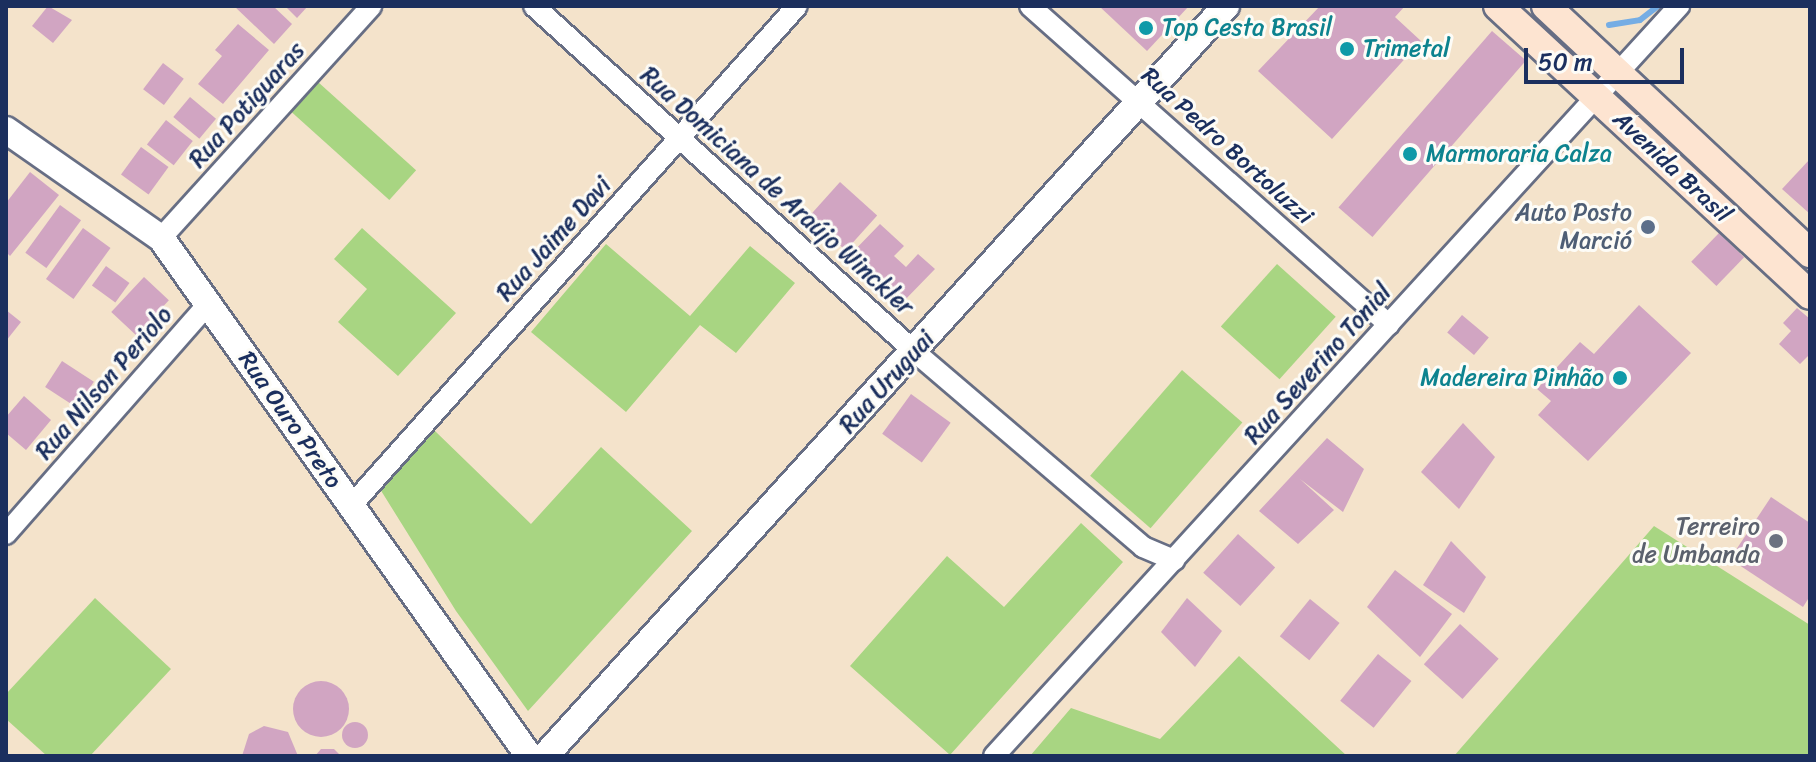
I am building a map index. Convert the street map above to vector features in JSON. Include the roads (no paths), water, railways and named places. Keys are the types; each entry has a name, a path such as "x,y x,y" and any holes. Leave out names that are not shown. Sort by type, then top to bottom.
{"main road":[{"name":"Avenida Brasil","path":"1498,6 1810,295"},
{"name":"Avenida Brasil","path":"1546,6 1810,253"}],"street":[{"name":"Rua Potiguaras","path":"161,238 371,6"},
{"name":"Rua Domiciana de Araújo Winckler","path":"534,6 915,352 1143,547 1174,560"},
{"name":"Rua Jaime Davi","path":"350,507 797,6"},
{"name":"Rua Pedro Bortoluzzi","path":"1030,6 1389,325"},
{"name":"Rua Uruguai","path":"545,756 1226,6"},
{"name":"Rua Severino Tonial","path":"994,756 1679,6"},
{"name":"Rua Ouro Preto","path":"10,141 161,238 529,756"},
{"name":"Rua Nilson Periolo","path":"6,534 209,303"}],"waterway":[{"path":"1609,25 1640,20 1658,6"}],"place":[{"name":"Top Cesta Brasil","path":"1146,28"},
{"name":"Trimetal","path":"1347,49"},
{"name":"Marmoraria Calza","path":"1410,154"},
{"name":"Auto Posto Marció","path":"1648,227"},
{"name":"Madereira Pinhão","path":"1620,378"},
{"name":"Terreiro de Umbanda","path":"1776,541"}]}
